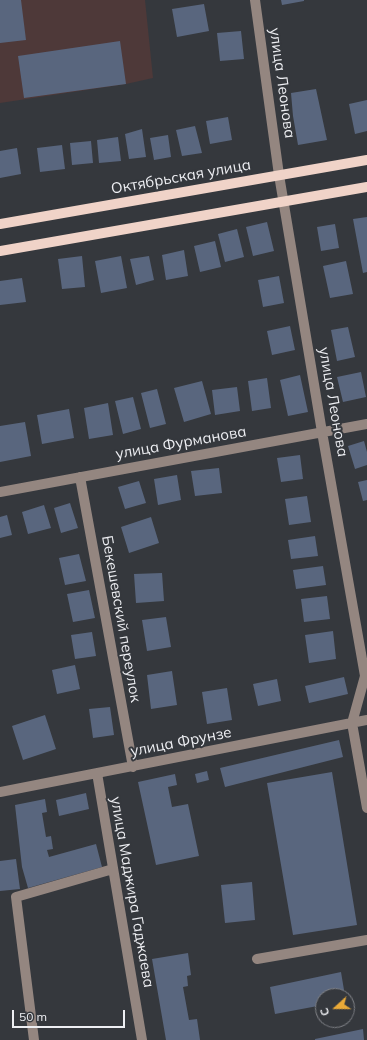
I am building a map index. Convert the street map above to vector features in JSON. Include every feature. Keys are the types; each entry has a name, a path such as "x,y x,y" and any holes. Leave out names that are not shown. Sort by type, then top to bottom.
{"main road":[{"name":"Октябрьская улица","path":"0,224 367,160"},
{"path":"0,251 367,188"}],"street":[{"name":"улица Леонова","path":"255,0 279,175 322,432 366,676 352,723 367,808"},
{"name":"улица Фурманова","path":"0,492 367,424"},
{"name":"Бекешевский переулок","path":"80,477 132,766"},
{"name":"улица Фрунзе","path":"0,792 367,720"},
{"name":"улица Маджира Гаджаева","path":"97,774 142,1040"},
{"path":"34,1040 16,897 113,869"},
{"path":"257,960 367,940"}],"shaded area":[{"path":"0,0 145,0 153,78 126,84 0,103"}],"building":[{"path":"0,0 21,0 26,40 0,43"},
{"path":"281,0 304,0 304,1 282,5"},
{"path":"204,4 209,31 177,37 172,9"},
{"path":"241,31 244,59 220,61 217,33"},
{"path":"120,41 126,84 24,98 18,56"},
{"path":"316,89 327,140 298,145 291,93"},
{"path":"367,100 367,131 355,134 349,104"},
{"path":"228,117 232,140 210,144 206,121"},
{"path":"195,126 202,153 182,156 176,130"},
{"path":"142,129 146,157 129,159 125,134"},
{"path":"168,135 171,157 154,160 150,138"},
{"path":"118,137 121,161 99,163 97,140"},
{"path":"91,141 93,163 72,165 70,143"},
{"path":"62,145 65,169 40,172 37,148"},
{"path":"17,148 21,174 0,178 0,151"},
{"path":"367,217 367,272 363,273 353,219"},
{"path":"267,222 274,251 253,256 246,227"},
{"path":"335,224 339,248 321,251 317,227"},
{"path":"237,229 244,257 225,262 218,234"},
{"path":"215,241 221,267 200,272 194,246"},
{"path":"184,250 188,276 166,280 162,255"},
{"path":"82,256 85,287 62,289 58,259"},
{"path":"121,256 127,288 101,293 95,261"},
{"path":"149,256 154,280 136,285 130,259"},
{"path":"346,261 353,294 330,298 323,266"},
{"path":"279,276 284,303 263,307 258,280"},
{"path":"22,278 26,302 0,305 0,281"},
{"path":"290,326 295,350 272,355 267,331"},
{"path":"348,327 355,357 337,361 331,330"},
{"path":"361,372 366,397 343,402 337,377"},
{"path":"300,375 308,412 288,416 280,380"},
{"path":"267,378 271,408 252,411 248,381"},
{"path":"202,381 211,414 184,422 174,388"},
{"path":"237,387 240,411 215,415 212,390"},
{"path":"157,389 166,424 150,428 141,393"},
{"path":"133,397 141,429 123,434 115,401"},
{"path":"108,403 113,435 89,439 84,408"},
{"path":"69,409 74,438 42,444 37,415"},
{"path":"25,422 31,456 0,462 0,426"},
{"path":"364,441 367,452 367,465 355,469 348,446"},
{"path":"300,455 303,479 281,482 277,458"},
{"path":"219,468 222,493 195,496 191,471"},
{"path":"177,475 181,500 158,505 154,479"},
{"path":"367,480 367,500 363,501 358,482"},
{"path":"139,481 146,503 125,509 118,487"},
{"path":"307,496 311,522 289,525 285,499"},
{"path":"70,503 78,528 61,533 54,508"},
{"path":"44,505 51,528 28,534 22,512"},
{"path":"7,515 12,535 0,538 0,517"},
{"path":"151,517 159,543 129,553 121,527"},
{"path":"315,536 318,556 291,559 288,540"},
{"path":"79,554 86,581 65,585 59,558"},
{"path":"323,566 326,585 296,589 293,570"},
{"path":"162,573 164,601 136,603 134,574"},
{"path":"89,590 95,618 73,622 67,594"},
{"path":"327,596 330,619 304,622 301,599"},
{"path":"166,617 171,647 147,651 142,620"},
{"path":"333,631 336,659 309,663 305,635"},
{"path":"92,632 96,656 75,659 71,635"},
{"path":"75,665 80,689 57,694 52,670"},
{"path":"172,671 177,705 151,709 147,675"},
{"path":"344,677 348,694 309,703 305,686"},
{"path":"277,679 281,701 258,706 253,684"},
{"path":"227,688 232,720 207,724 202,692"},
{"path":"110,707 114,735 93,738 89,709"},
{"path":"45,715 56,749 23,760 12,726"},
{"path":"339,740 343,757 225,787 220,768"},
{"path":"207,771 209,780 197,783 195,774"},
{"path":"332,772 357,925 293,935 267,783"},
{"path":"175,774 177,785 168,787 172,807 188,804 199,856 156,865 138,782"},
{"path":"86,793 89,809 59,816 56,800"},
{"path":"45,799 47,812 42,813 46,837 51,836 53,849 47,850 49,857 96,844 102,867 28,888 22,867 15,805"},
{"path":"16,859 20,889 0,891 0,861"},
{"path":"252,882 255,920 225,923 221,885"},
{"path":"188,953 191,975 187,976 188,986 183,987 189,1020 197,1019 200,1040 166,1040 152,959"},
{"path":"341,972 344,988 315,988 315,1006 275,1014 270,987"},
{"path":"363,1029 364,1040 315,1040 315,1039"}]}
